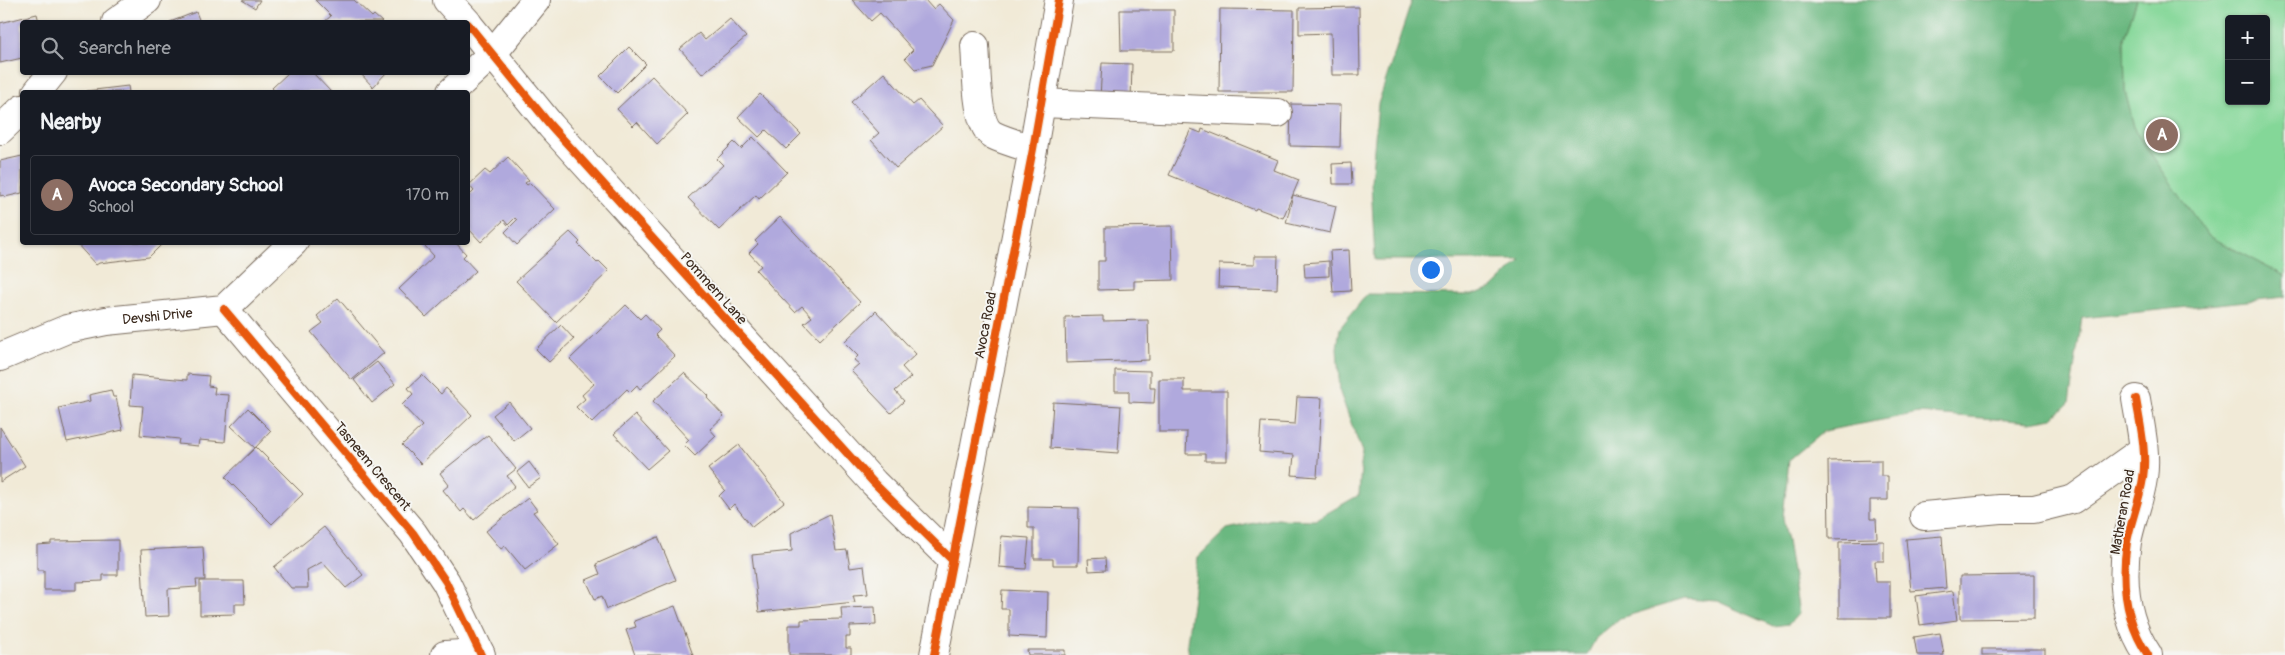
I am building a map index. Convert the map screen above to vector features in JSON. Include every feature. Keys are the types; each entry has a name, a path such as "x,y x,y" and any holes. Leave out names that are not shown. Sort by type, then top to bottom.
{"street":[{"path":"119,20 147,0"},
{"name":"Pommern Lane","path":"447,0 464,20"},
{"path":"470,74 493,53 536,0"},
{"name":"Avoca Road","path":"934,655 1033,150 1059,0"},
{"name":"Pommern Lane","path":"470,26 558,134 874,483 952,560"},
{"path":"975,46 980,111 984,125 991,134 1033,150"},
{"path":"39,90 51,75"},
{"path":"453,90 469,75"},
{"path":"1041,103 1278,113"},
{"path":"0,130 20,111"},
{"path":"224,309 291,245"},
{"name":"Devshi Drive","path":"0,357 67,329 106,321 224,309"},
{"name":"Tasneem Crescent","path":"224,309 413,533 446,582 481,654"},
{"name":"Matheran Road","path":"2136,398 2143,450 2143,478 2127,541 2123,587 2130,621 2148,655"},
{"path":"1924,516 2000,509 2034,509 2074,499 2143,450"},
{"path":"445,655 481,654"}],"green space":[{"path":"1412,0 2137,0 2124,38 2125,91 2135,131 2207,235 2285,276 2285,297 2082,318 2069,403 2053,418 2031,422 1919,413 1824,431 1789,460 1783,517 1799,613 1789,624 1773,626 1717,601 1684,599 1620,618 1596,638 1587,655 1189,655 1187,643 1198,557 1227,529 1273,519 1315,520 1359,495 1362,452 1340,393 1337,348 1340,328 1367,294 1472,295 1492,288 1521,260 1375,260 1371,182 1378,104"},
{"path":"2137,0 2285,0 2285,276 2207,235 2135,131 2125,91 2124,38"}],"building":[{"path":"242,0 260,0 255,8"},
{"path":"315,0 354,0 372,17 374,15 380,20 326,20 331,16"},
{"path":"852,0 925,0 933,9 939,4 954,20 932,65 915,69 905,58 913,50 880,13 871,21"},
{"path":"1359,7 1360,75 1332,75 1331,33 1299,34 1299,8"},
{"path":"1220,9 1294,10 1293,92 1219,92"},
{"path":"1120,10 1174,10 1174,51 1121,51"},
{"path":"196,12 199,20 175,20"},
{"path":"37,14 38,20 20,20 20,58 0,63 0,23"},
{"path":"730,19 746,37 702,74 680,49 699,33 705,40"},
{"path":"629,47 646,64 617,93 600,76"},
{"path":"1102,63 1132,64 1131,100 1100,98"},
{"path":"884,73 913,105 919,100 943,126 896,168 871,140 879,133 851,102"},
{"path":"286,75 315,75 329,90 274,90 272,88"},
{"path":"362,75 384,75 373,87"},
{"path":"652,76 688,114 657,144 637,122 633,126 617,109"},
{"path":"128,86 129,90 94,90"},
{"path":"760,94 801,134 786,149 766,130 759,137 738,117"},
{"path":"1291,104 1341,105 1340,147 1290,146"},
{"path":"1191,129 1201,133 1202,129 1278,160 1274,170 1299,180 1283,218 1256,208 1255,210 1169,175"},
{"path":"753,137 787,172 759,199 756,195 719,230 688,198 723,165 717,159 734,142 741,149"},
{"path":"20,156 20,193 5,197 4,195 0,196 0,161"},
{"path":"508,157 529,180 525,183 527,185 530,183 555,209 517,245 505,232 517,220 515,218 508,225 504,220 481,242 470,230 470,195 474,191 470,184 485,170 490,174"},
{"path":"1351,163 1352,184 1333,184 1332,164"},
{"path":"1293,195 1336,206 1330,233 1286,223"},
{"path":"780,217 860,302 820,340 804,323 812,317 802,306 795,312 756,270 761,266 749,253 758,244 755,241"},
{"path":"1172,226 1173,280 1134,281 1134,289 1098,290 1098,261 1105,261 1105,227"},
{"path":"570,232 580,242 578,244 597,263 599,261 609,271 556,322 516,281"},
{"path":"78,245 161,245 149,257 99,263 96,265"},
{"path":"424,245 458,245 466,254 463,257 476,271 426,317 399,289 434,256"},
{"path":"1349,250 1351,291 1333,292 1330,251"},
{"path":"1254,256 1278,256 1277,289 1218,287 1219,264 1254,265"},
{"path":"1329,261 1329,276 1305,277 1304,263"},
{"path":"338,298 384,353 352,380 311,332 323,323 317,316"},
{"path":"626,305 640,319 645,314 660,330 655,335 675,356 640,389 637,385 630,392 627,389 592,423 576,407 585,399 582,395 594,384 570,359"},
{"path":"876,311 916,354 902,367 911,377 895,391 904,401 891,413 851,371 859,364 854,360 858,356 844,342"},
{"path":"1103,316 1103,321 1148,320 1149,360 1066,363 1065,317"},
{"path":"561,325 574,339 549,362 536,349"},
{"path":"377,362 395,384 372,403 354,380"},
{"path":"1115,370 1150,371 1150,388 1155,388 1154,403 1129,402 1129,391 1115,391"},
{"path":"684,373 709,396 707,398 724,416 710,429 716,436 695,456 684,445 689,440 653,401"},
{"path":"187,374 209,376 208,386 215,387 214,394 229,395 225,442 199,440 198,446 178,444 179,439 140,435 143,406 130,405 132,375 187,380"},
{"path":"422,375 441,394 446,388 472,415 421,464 402,445 422,426 402,405 413,394 408,388"},
{"path":"1159,379 1184,379 1184,391 1227,391 1227,461 1205,461 1205,454 1186,454 1187,432 1159,432"},
{"path":"111,390 113,397 116,397 123,430 67,442 59,408 90,401 89,395"},
{"path":"1297,397 1322,398 1317,477 1292,475 1294,455 1259,452 1261,422 1295,424"},
{"path":"509,402 530,428 514,441 493,415"},
{"path":"1053,402 1121,406 1118,453 1050,448"},
{"path":"248,408 271,431 255,448 231,426"},
{"path":"635,415 668,451 647,469 614,434"},
{"path":"0,427 25,466 0,482"},
{"path":"488,435 516,469 507,476 515,486 474,520 464,509 461,512 443,490 449,485 440,473"},
{"path":"739,445 784,502 752,527 734,504 729,509 719,496 725,490 708,469"},
{"path":"256,447 303,494 272,524 225,477"},
{"path":"1881,460 1881,476 1888,476 1888,500 1870,500 1870,519 1876,519 1877,538 1829,539 1828,461"},
{"path":"529,462 541,478 528,487 517,472"},
{"path":"528,498 537,510 533,512 559,544 525,570 505,546 501,549 486,531"},
{"path":"1028,507 1079,508 1078,565 1053,565 1053,559 1034,559 1034,528 1028,528"},
{"path":"830,514 836,551 847,550 850,568 864,566 868,594 853,595 855,602 759,612 752,555 792,551 791,533"},
{"path":"324,527 363,575 346,588 322,562 307,570 308,588 291,588 274,567"},
{"path":"1001,536 1029,538 1026,569 999,567"},
{"path":"1942,536 1946,588 1911,591 1906,539"},
{"path":"658,537 676,580 607,609 602,596 595,599 586,580 600,574 596,564"},
{"path":"118,540 118,575 103,575 103,581 76,582 76,590 44,590 44,570 37,570 37,545 51,544 51,541"},
{"path":"1884,541 1884,561 1875,561 1876,582 1890,582 1890,618 1839,618 1839,542"},
{"path":"203,547 205,580 196,580 197,587 168,589 169,616 145,617 141,550"},
{"path":"1105,558 1106,570 1089,571 1088,559"},
{"path":"2034,575 2034,618 1960,619 1960,576"},
{"path":"200,581 244,581 245,604 235,604 235,614 200,615"},
{"path":"1002,590 1048,592 1047,638 1009,636 1009,609 1001,609"},
{"path":"1953,591 1957,620 1920,625 1916,596"},
{"path":"675,606 693,655 635,655 626,630 636,627 634,621"},
{"path":"875,607 876,625 850,626 850,637 846,637 846,648 851,648 851,655 789,655 789,625 801,625 801,620 842,619 841,608"},
{"path":"1940,633 1944,655 1917,655 1914,637"},
{"path":"1982,649 2045,649 2045,655 1982,655"},
{"path":"1027,650 1065,650 1065,655 1028,655"}],"cycle path":[{"path":"934,655 1033,149 1059,0"},
{"path":"470,26 551,126 874,483 952,560"},
{"path":"224,309 413,533 446,582 481,655"},
{"path":"2136,399 2144,468 2140,494 2127,542 2125,586 2134,628 2148,655"}],"place":[{"name":"Avoca Secondary School","path":"2162,135"}]}
